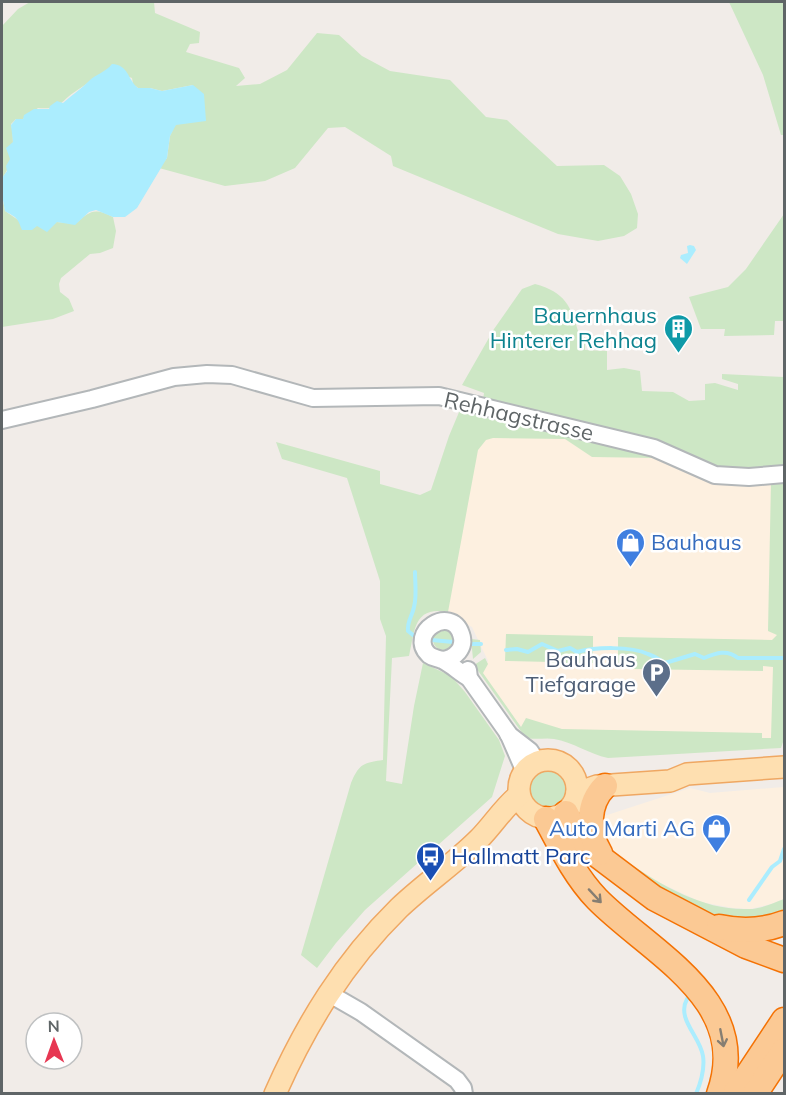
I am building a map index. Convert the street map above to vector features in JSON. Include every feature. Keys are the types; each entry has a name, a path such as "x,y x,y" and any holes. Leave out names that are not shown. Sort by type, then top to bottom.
{"highway":[{"path":"605,786 595,800 591,828 597,848 605,860"},
{"path":"559,802 562,847 575,873 597,899 688,977 711,1008 719,1026 725,1063 719,1094"},
{"path":"559,802 584,843 636,886 688,917 746,946 784,960"},
{"path":"562,847 626,896 664,920 712,944 784,971"},
{"path":"688,917 710,925 736,930 767,928 784,923"},
{"path":"735,1094 784,1020"},
{"path":"755,1094 784,1050"}],"main road":[{"path":"559,802 570,770 557,762 531,767 521,778 519,795 522,803 559,802 585,773 662,769 687,774"},
{"path":"479,839 589,788 663,782 687,774 784,767"},
{"path":"275,1094 304,1032 341,974 370,938 400,907 479,839 507,805 519,795"}],"street":[{"name":"Rehhagstrasse","path":"2,420 174,377 207,374 232,375 313,398 439,396 654,448 715,475 749,477 784,474"},
{"path":"469,678 460,650 462,637 454,625 444,621 433,623 425,631 424,647 430,655 469,678 508,733 530,752 531,767"},
{"path":"442,660 454,656 460,650"},
{"path":"328,993 361,1012 457,1080 464,1094"}],"shaded area":[{"path":"471,425 636,449 710,481 778,480 778,634 774,741 527,735 481,673 488,661 472,627 433,605"},
{"path":"784,787 784,899 771,904 750,909 701,902 652,879 630,864 627,868 605,848 598,818 690,788 710,793"}],"green space":[{"path":"30,2 154,2 155,13 200,32 199,43 190,44 186,52 239,68 245,78 236,86 260,84 287,70 317,33 339,35 362,56 390,71 450,80 486,117 507,120 557,166 604,165 620,176 631,194 638,214 637,228 624,236 598,241 558,234 393,166 391,156 345,127 328,128 295,168 265,181 225,186 159,168 167,158 170,136 193,85 162,91 138,88 133,84 132,78 108,69 60,104 52,108 38,108 23,119 16,119 11,124 12,152 9,166 2,178 2,26 18,9"},
{"path":"729,2 784,2 784,135 781,135 763,75"},
{"path":"2,195 5,211 21,222 21,228 57,222 75,224 85,216 97,211 113,217 116,231 113,248 90,254 61,278 60,292 69,299 74,311 53,319 2,327"},
{"path":"784,214 784,321 775,321 774,335 724,336 725,329 701,329 689,297 728,287 746,269"},
{"path":"535,284 553,291 565,302 579,334 585,334 585,350 607,351 607,370 624,368 640,371 642,391 673,392 689,401 705,400 705,384 715,383 738,390 738,384 722,379 722,374 784,377 784,469 715,470 483,400 484,393 462,385 494,329 522,289"},
{"path":"462,405 654,453 707,477 719,480 784,478 784,739 781,748 608,758 561,741 525,737 474,665 485,658 488,664 483,673 521,727 526,718 562,729 762,733 762,738 771,738 773,667 763,666 763,671 632,669 631,664 618,664 618,637 772,640 777,635 768,631 771,481 713,482 657,458 592,457 565,439 493,438 486,440 478,450 448,612 437,611 422,617 415,630 409,656 392,658 386,781 402,784 423,663 451,676 499,740 505,756 492,797 365,910 317,968 301,955 351,783 359,768 371,762 383,760 386,636 380,619 380,581 347,478 282,459 276,442 380,471 380,484 420,495 431,490"},
{"path":"443,630 450,633 453,640 450,647 443,650 436,647 433,640 436,633"},
{"path":"506,634 593,636 593,663 579,663 579,668 551,667 551,662 505,661"},
{"path":"471,639 480,640 481,652 473,659"},
{"path":"549,769 563,775 569,789 563,803 549,809 535,803 529,789 535,775"},
{"path":"629,863 656,881 701,902 733,909 749,909 784,899 784,912 762,918 741,919 702,910 664,891 627,868"}],"water":[{"path":"112,64 122,67 138,88 162,91 193,85 204,94 206,121 176,125 170,136 167,158 137,208 125,217 113,217 96,210 89,212 75,225 57,222 47,232 37,226 32,230 22,230 16,219 5,211 2,195 2,178 7,171 6,166 10,159 6,148 13,142 11,125 16,119 23,119 24,115 34,109 49,109 57,101 63,103"},
{"path":"690,245 696,250 687,264 680,258 681,255 688,253 687,246"}],"waterway":[{"path":"413,635 408,628 415,603 415,572"},
{"path":"432,640 453,642"},
{"path":"471,644 481,644"},
{"path":"506,650 517,649 528,652 542,644 558,651 570,648 577,652 603,648 623,649 641,651 665,663 695,654 704,658 721,653 738,658 784,658"},
{"path":"749,900 772,867 780,861 784,849"},
{"path":"687,999 684,1014 703,1056 702,1075 696,1094"}],"place":[{"name":"Bauernhaus Hinterer Rehhag","path":"678,354"},
{"name":"Bauhaus","path":"630,568"},
{"name":"Bauhaus Tiefgarage","path":"657,698"},
{"name":"Auto Marti AG","path":"716,854"},
{"name":"Hallmatt Parc","path":"430,882"}]}
